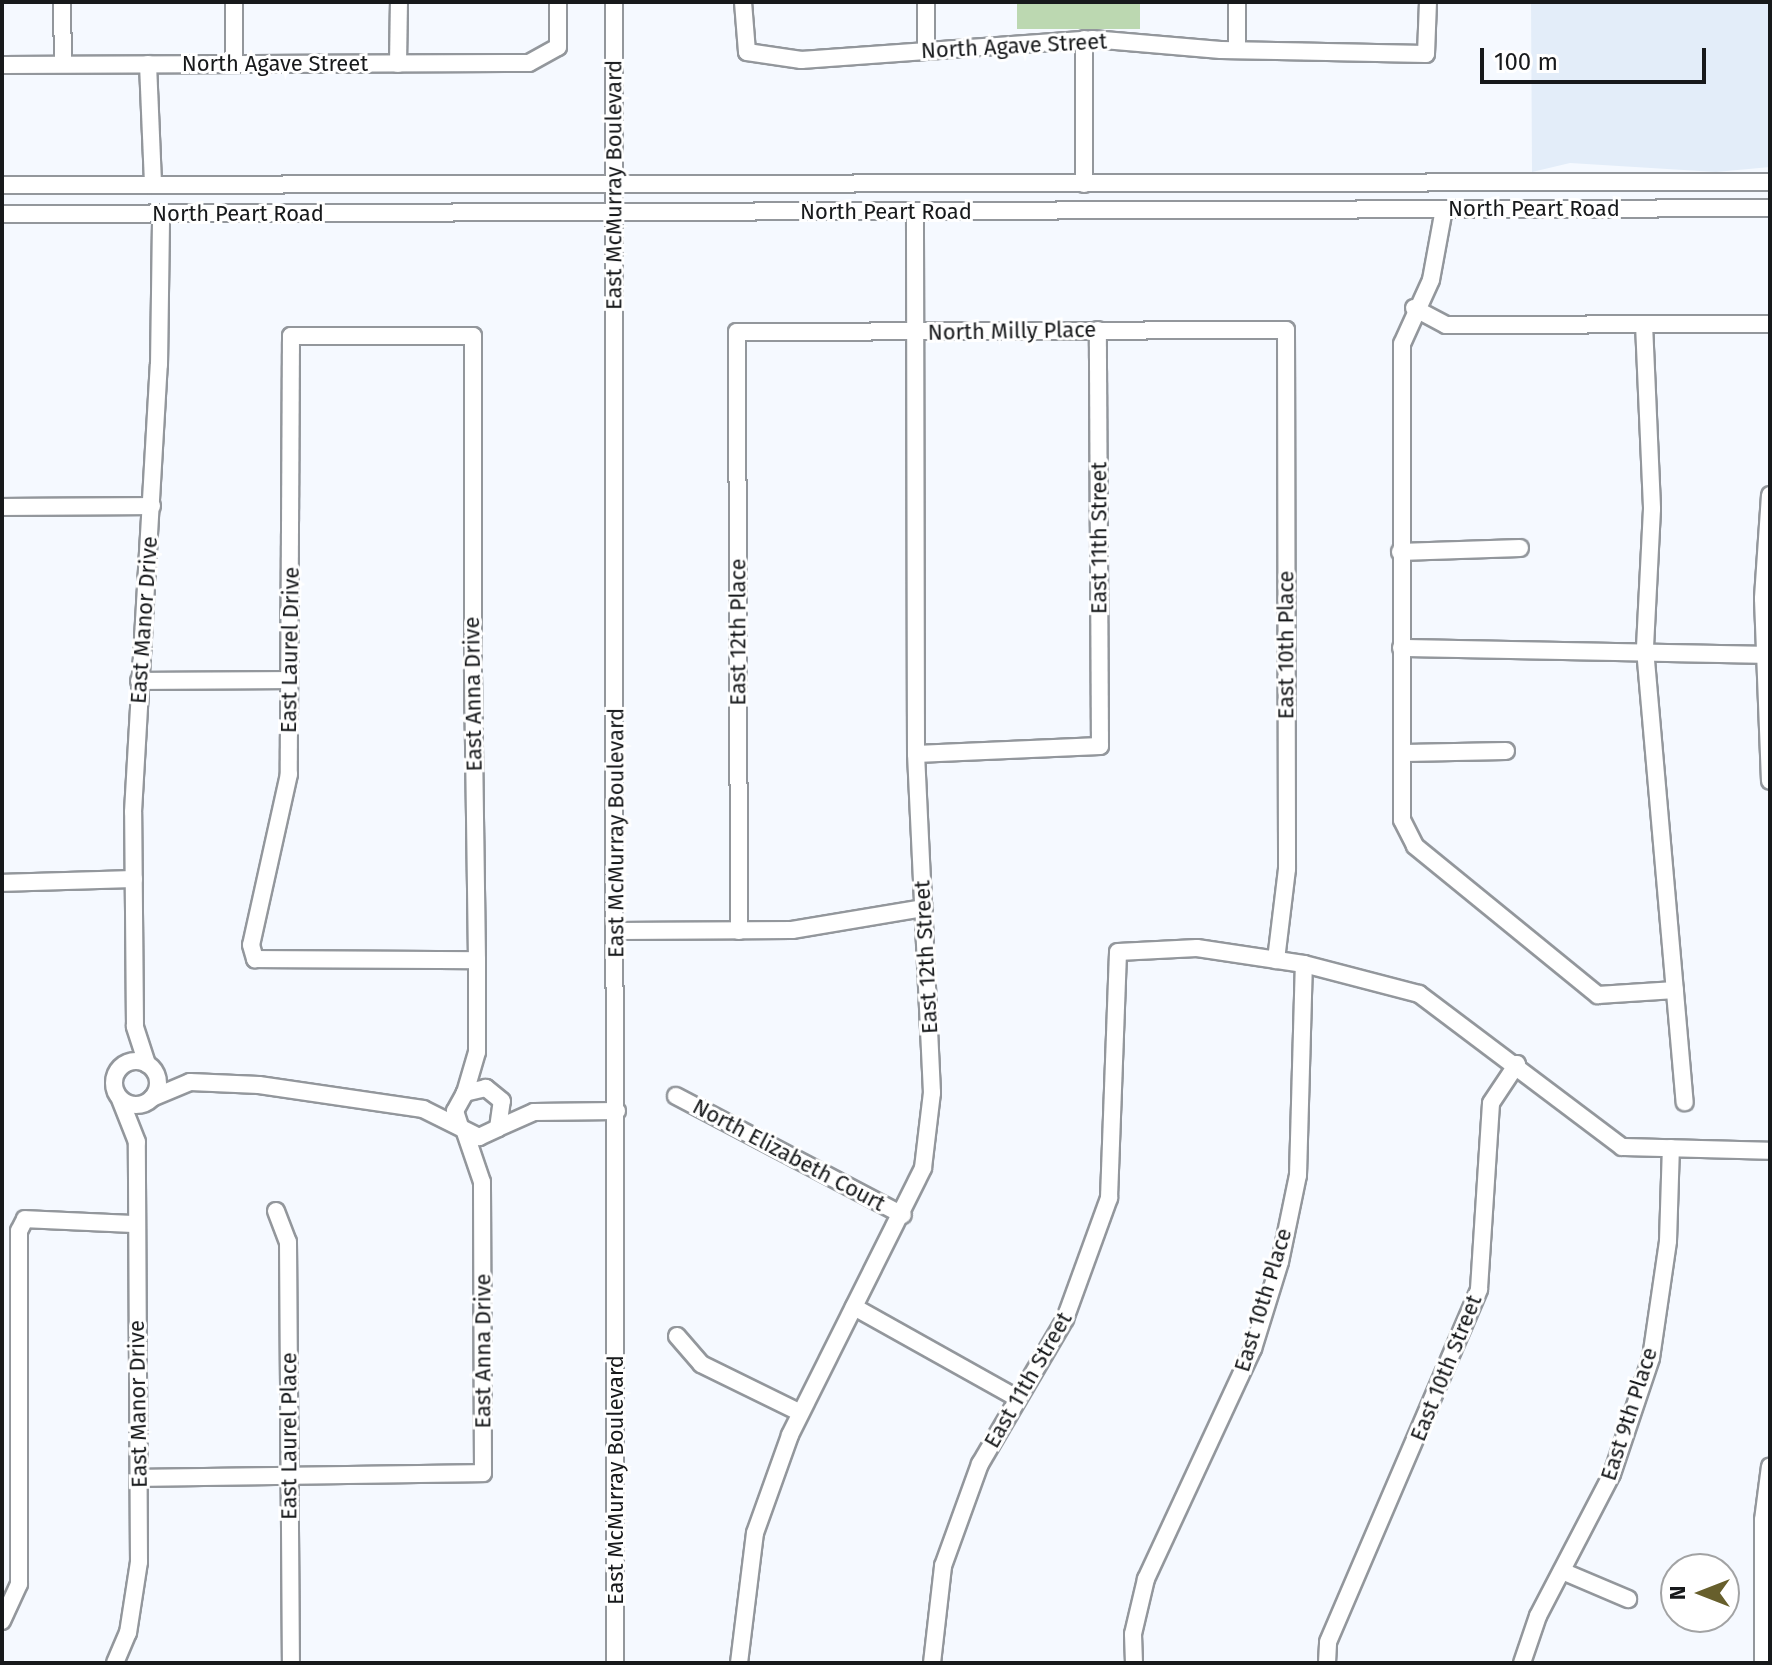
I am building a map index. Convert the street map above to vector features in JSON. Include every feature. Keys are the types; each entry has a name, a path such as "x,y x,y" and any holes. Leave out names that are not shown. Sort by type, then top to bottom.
{"street":[{"path":"62,2 63,64"},
{"path":"234,2 234,64"},
{"path":"398,64 399,2"},
{"name":"North Agave Street","path":"2,65 529,63 558,47 558,2"},
{"name":"East McMurray Boulevard","path":"614,2 615,1663"},
{"name":"North Agave Street","path":"743,2 747,52 801,60 1084,39 1237,50 1426,54 1428,2"},
{"path":"926,2 926,50"},
{"path":"1237,2 1237,50"},
{"path":"1084,39 1084,184"},
{"path":"148,64 153,185"},
{"name":"North Peart Road","path":"2,185 1770,182"},
{"name":"North Peart Road","path":"2,214 1770,208"},
{"path":"1444,209 1431,280 1414,308 1402,344 1402,820 1415,846 1598,995 1675,990"},
{"name":"East 12th Street","path":"739,1663 755,1533 801,1413 903,1215 923,1168 932,1093 916,754 915,212"},
{"name":"East Manor Drive","path":"148,1064 135,1026 134,879 139,681 152,506 161,214"},
{"path":"1414,308 1446,325 1770,324"},
{"path":"1644,324 1652,509 1646,655 1685,1102"},
{"name":"East 11th Street","path":"916,754 1078,752 1100,746 1098,330"},
{"name":"North Milly Place","path":"737,332 1286,330"},
{"name":"East 10th Place","path":"1276,960 1287,869 1286,330"},
{"name":"East 12th Place","path":"737,332 739,931"},
{"name":"East Laurel Drive","path":"473,336 291,336 289,774 251,945 255,959 477,960"},
{"name":"East Anna Drive","path":"473,336 477,1052 463,1095 462,1129 482,1182"},
{"path":"1770,495 1764,655 1770,781"},
{"path":"2,507 152,506"},
{"path":"1400,552 1520,548"},
{"path":"1401,648 1764,655"},
{"path":"139,681 290,680"},
{"path":"1402,753 1506,751"},
{"path":"2,883 134,879"},
{"path":"616,931 792,930 924,908"},
{"name":"East 11th Street","path":"932,1663 943,1566 980,1464 1065,1319 1109,1198 1118,952 1197,948 1276,960"},
{"path":"1276,960 1304,964 1419,994 1517,1064 1622,1147 1770,1151"},
{"name":"East 10th Place","path":"1134,1663 1133,1634 1146,1579 1253,1349 1280,1262 1298,1175 1304,964"},
{"name":"East Manor Drive","path":"118,1069 135,1026"},
{"name":"East Anna Drive","path":"289,1476 483,1473 482,1182 504,1108 477,1052"},
{"path":"190,1082 133,1105 120,1099 113,1081 118,1069 129,1061 148,1064 190,1082 259,1085 423,1109 462,1129 496,1131 534,1112 617,1111"},
{"path":"148,1064 158,1085 151,1099"},
{"name":"East 10th Street","path":"1327,1663 1328,1642 1479,1289 1491,1103 1517,1064"},
{"path":"423,1109 463,1095 495,1093 534,1112"},
{"name":"North Elizabeth Court","path":"676,1096 903,1215"},
{"name":"East Manor Drive","path":"120,1099 137,1142"},
{"name":"East Manor Drive","path":"115,1663 128,1633 139,1562 137,1142 151,1099"},
{"name":"East 9th Place","path":"1522,1663 1562,1571 1612,1474 1651,1358 1668,1241 1671,1148"},
{"name":"East Laurel Place","path":"276,1211 288,1242 291,1663"},
{"path":"2,1621 19,1584 19,1231 25,1219 136,1224"},
{"path":"854,1307 1017,1398"},
{"path":"677,1336 701,1364 801,1413"},
{"path":"1763,1663 1763,1520 1770,1466"},
{"path":"140,1478 289,1476"},
{"path":"1562,1571 1628,1599"}],"shaded area":[{"path":"1531,2 1770,2 1770,167 1716,172 1570,163 1532,172"}],"green space":[{"path":"1017,2 1140,2 1140,29 1017,29"}]}
